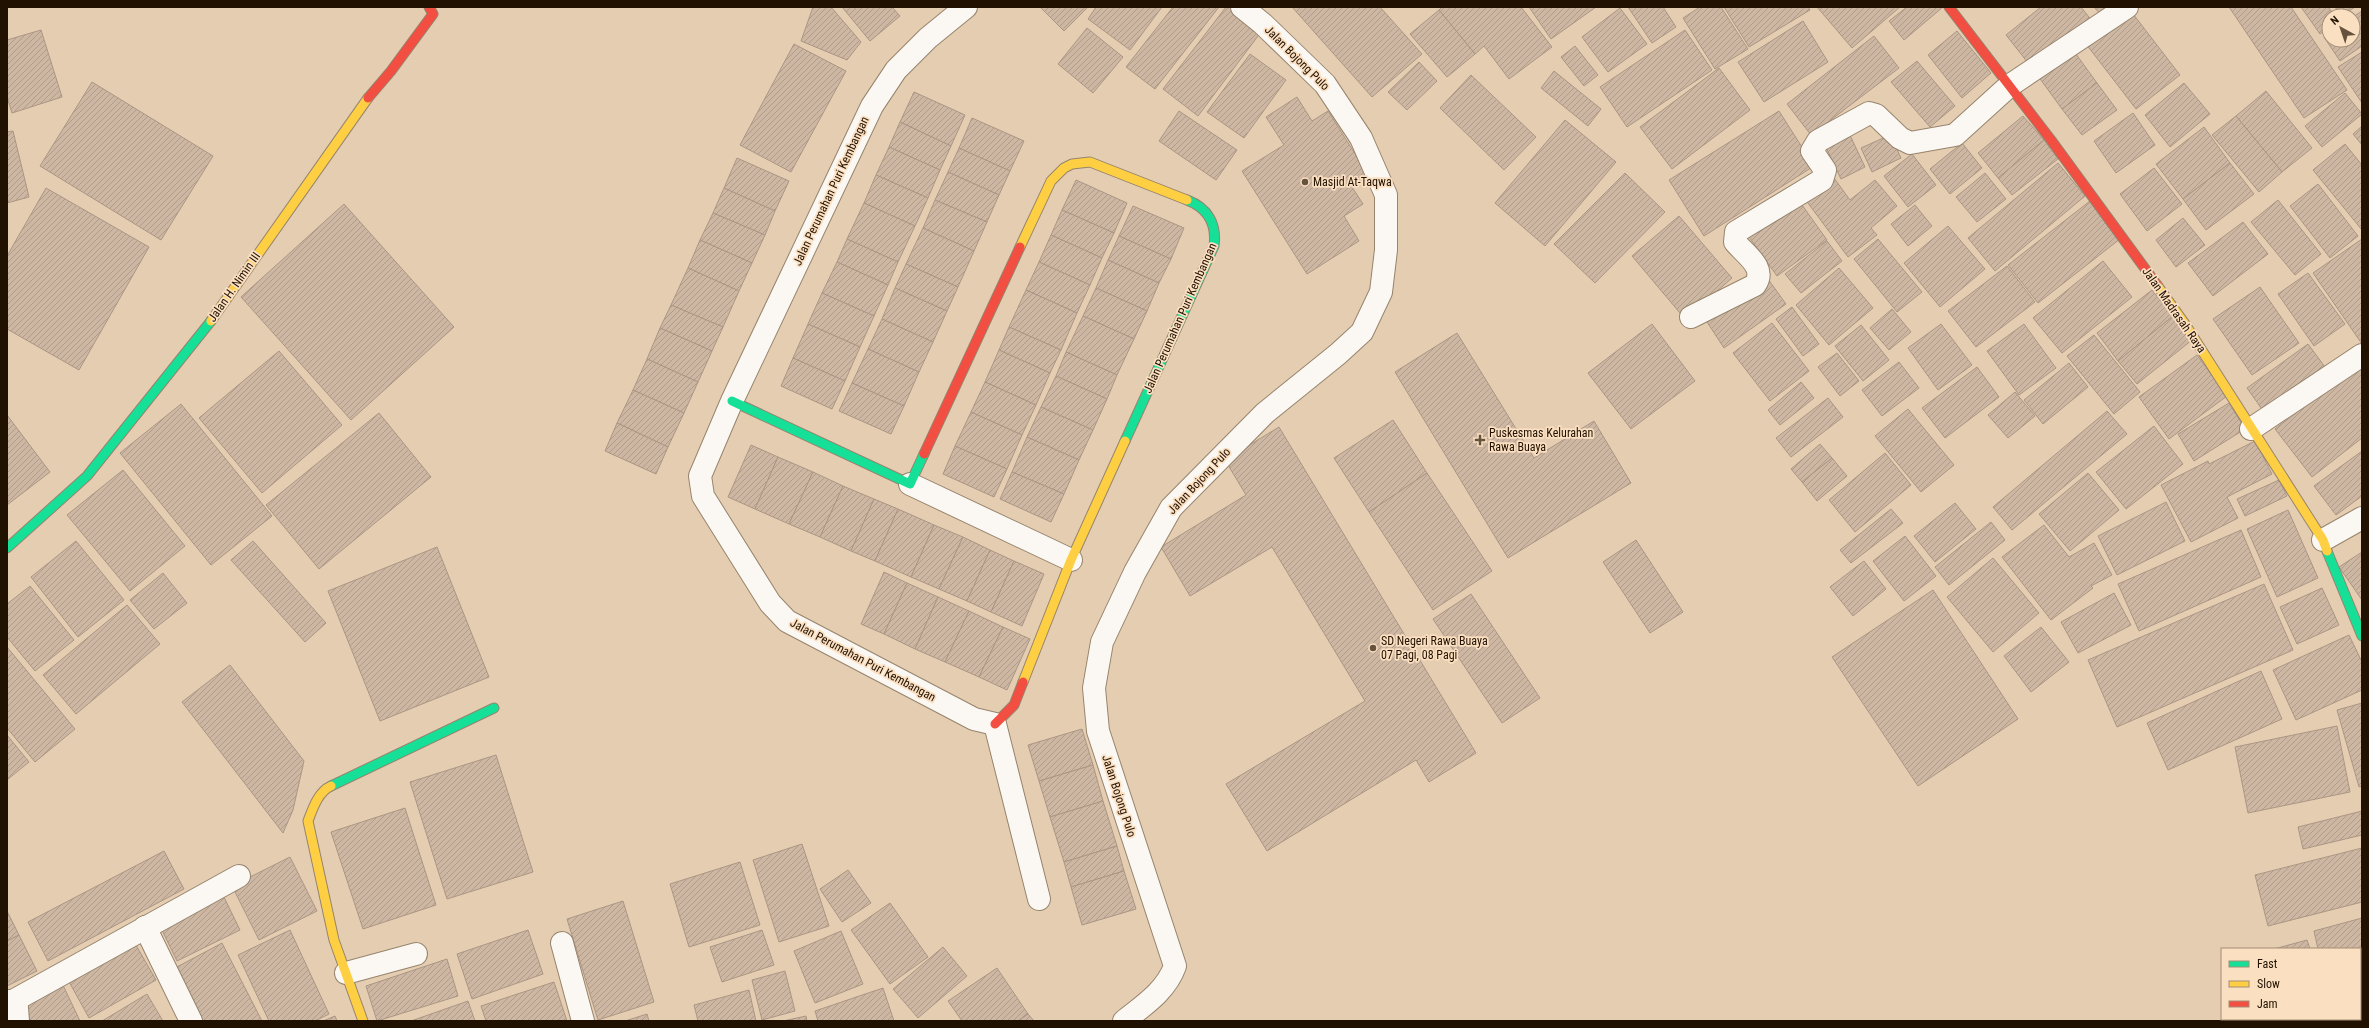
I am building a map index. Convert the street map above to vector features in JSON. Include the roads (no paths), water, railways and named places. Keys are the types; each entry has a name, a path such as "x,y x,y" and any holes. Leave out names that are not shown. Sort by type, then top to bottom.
{"street":[{"name":"Jalan H. Nimin III","path":"7,548 87,476 205,329 361,106 391,71 433,14 429,7"},
{"name":"Jalan Perumahan Puri Kembangan","path":"910,484 1051,181 1062,168 1076,161 1090,162 1197,204 1210,215 1217,232 1214,246 1071,560 1014,705 995,724 974,719 787,621 770,603 704,496 700,476 732,400 872,106 896,70 928,38 966,7"},
{"name":"Jalan Bojong Pulo","path":"1124,1021 1162,990 1171,979 1175,966 1098,731 1094,688 1102,642 1135,572 1171,508 1265,413 1338,354 1362,332 1381,292 1386,250 1386,195 1361,138 1325,84 1263,24 1242,7"},
{"name":"Jalan Madrasah Raya","path":"1948,7 2051,140 2185,324 2323,540 2362,636"},
{"path":"1691,317 1755,285 1760,277 1758,268 1735,242 1736,232 1822,180 1825,170 1812,151 1818,141 1869,113 1876,115 1900,138 1910,143 1955,135 2009,86 2127,7"},
{"path":"2251,429 2362,355"},
{"path":"732,400 1071,560"},
{"path":"2323,540 2362,518"},
{"path":"363,1021 334,940 308,821 313,807 325,789 494,708"},
{"path":"995,724 1039,899"},
{"path":"13,1008 145,927 239,876"},
{"path":"145,927 191,1021"},
{"path":"562,943 583,1021"},
{"path":"346,973 416,954"}],"place":[{"name":"Masjid At-Taqwa","path":"1305,182"},
{"name":"Puskesmas Kelurahan Rawa Buaya","path":"1480,440"},
{"name":"SD Negeri Rawa Buaya 07 Pagi, 08 Pagi","path":"1373,648"}]}
